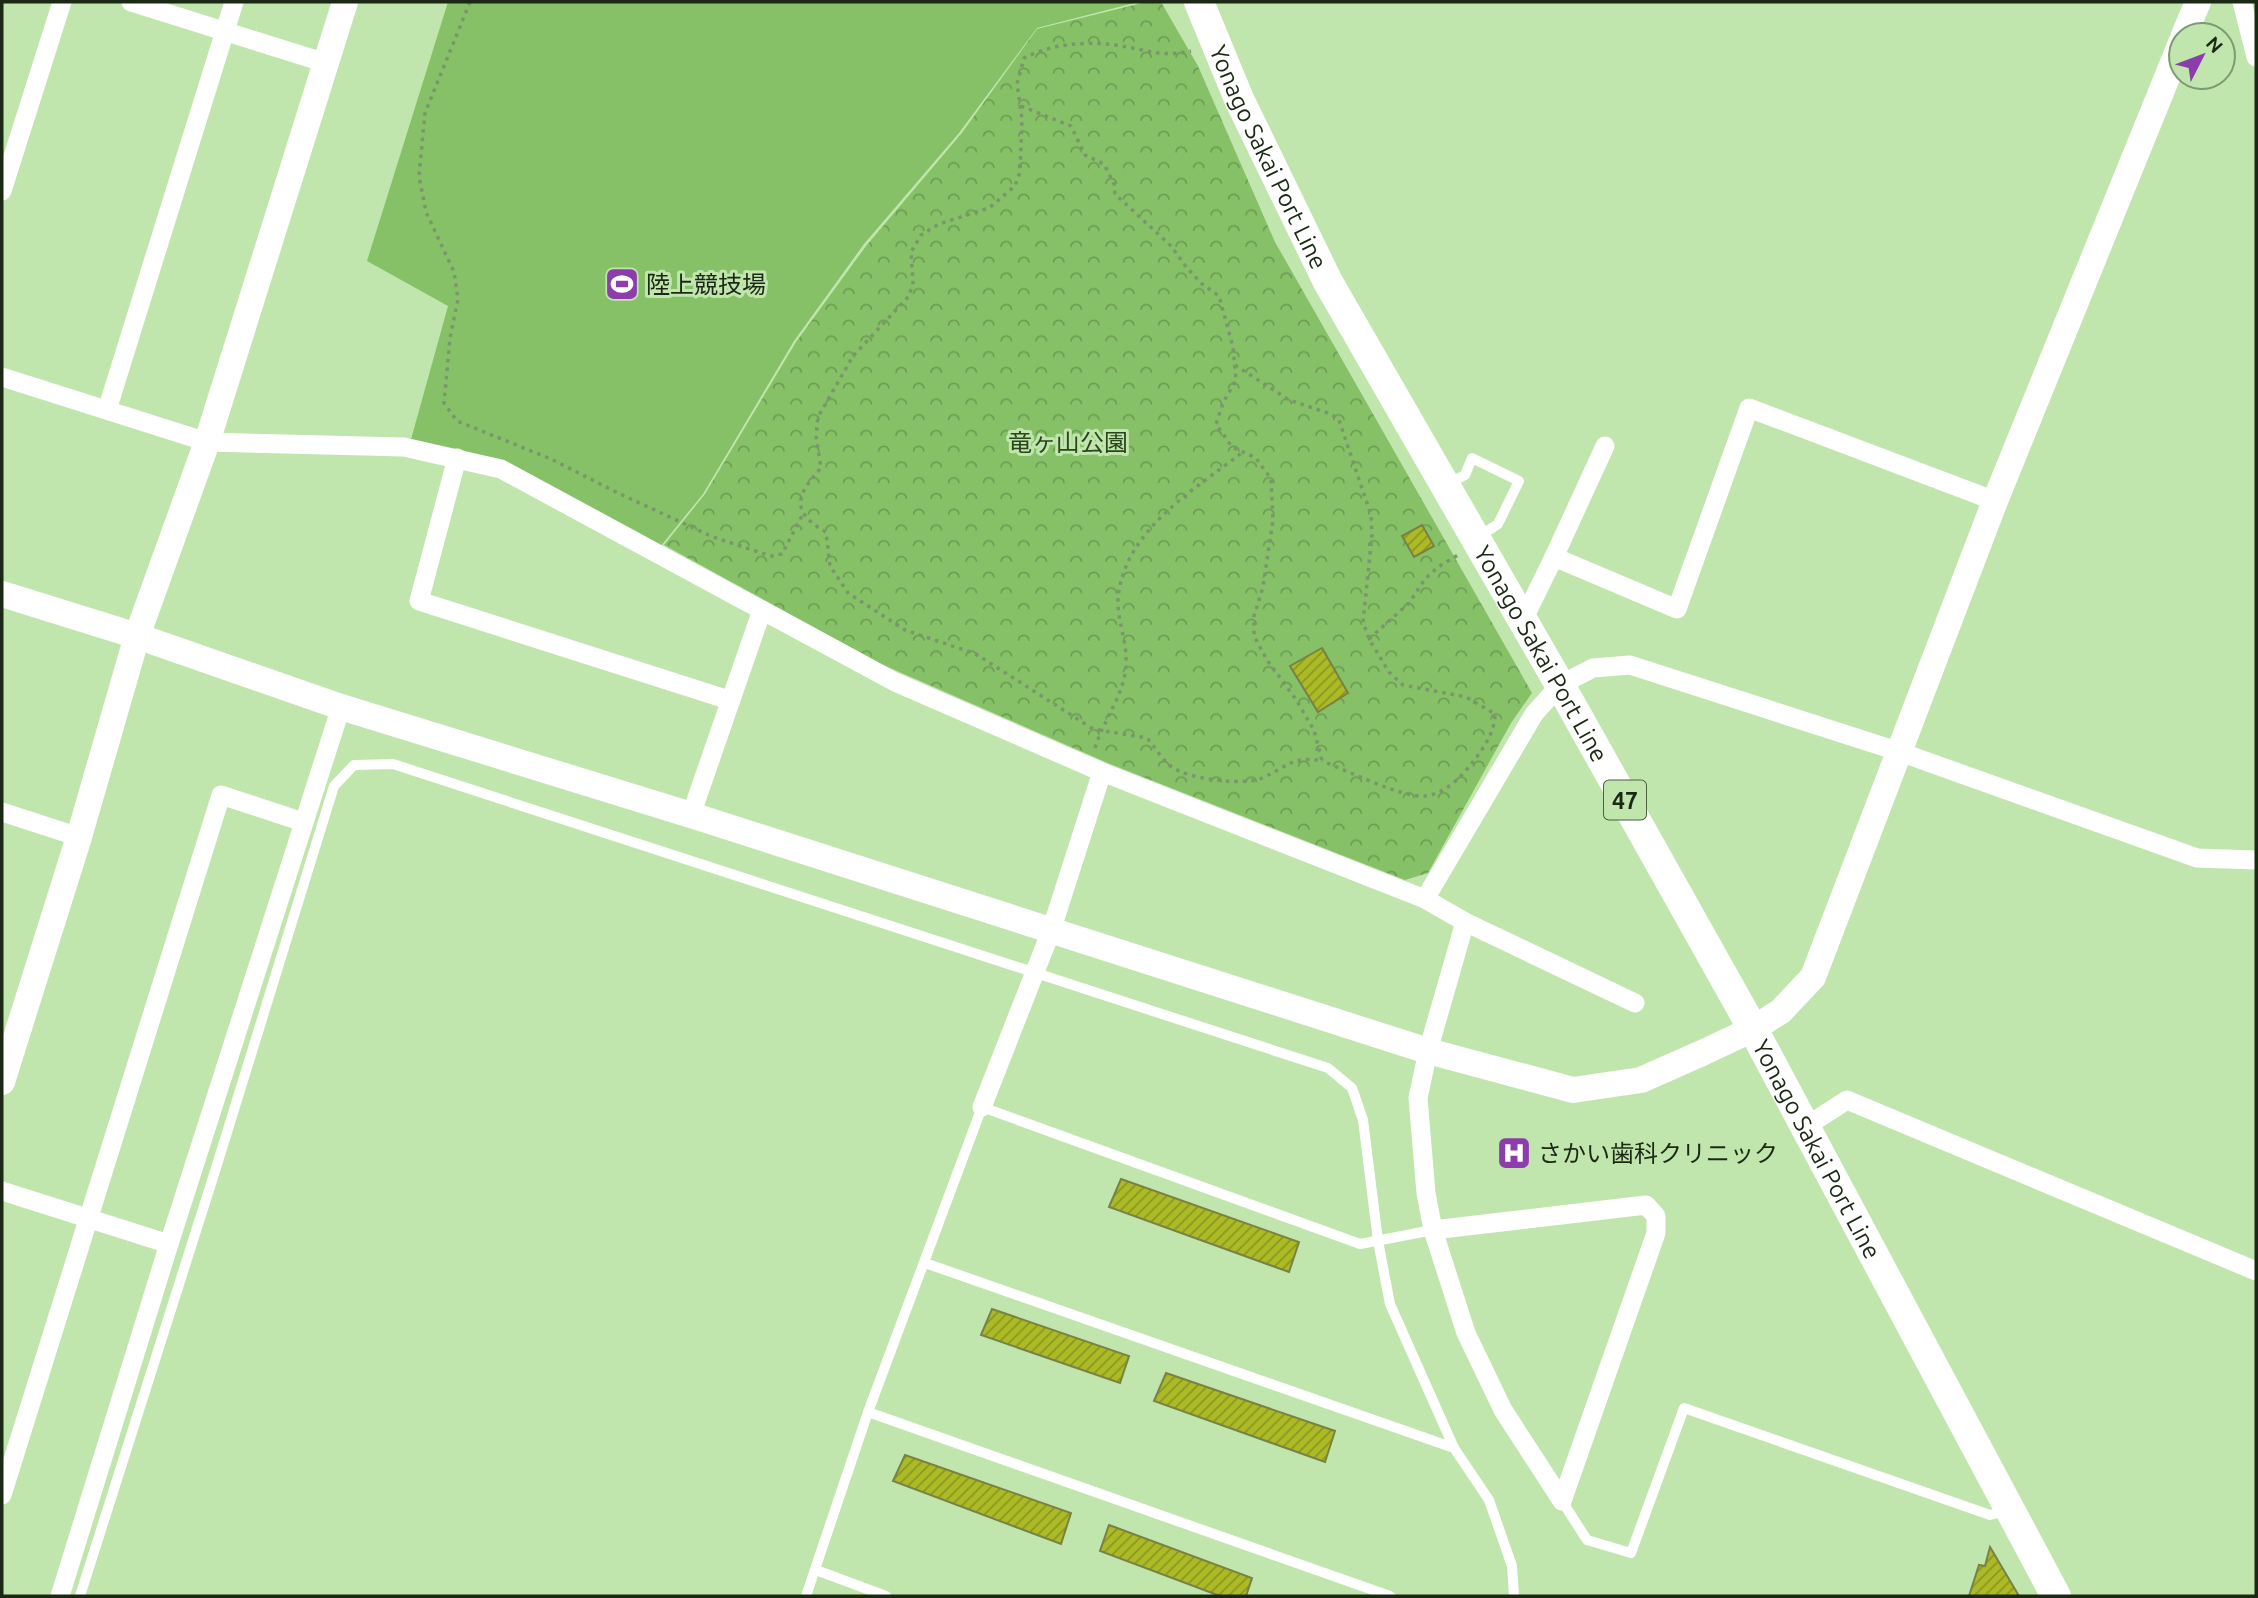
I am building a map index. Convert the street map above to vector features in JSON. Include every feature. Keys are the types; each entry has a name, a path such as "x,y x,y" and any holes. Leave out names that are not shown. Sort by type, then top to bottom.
{"main road":[{"name":"Yonago Sakai Port Line","path":"1199,2 1239,99 1328,282 1445,485 1468,546 1523,620 1753,1029 2056,1596"}],"street":[{"path":"2,191 62,2"},
{"path":"131,2 326,63"},
{"path":"107,410 234,2"},
{"path":"2,1082 79,837 137,636 207,442 345,2"},
{"path":"2190,21 2198,2"},
{"path":"2242,2 2256,57"},
{"path":"2,594 137,636 341,707 691,815 1428,1051 1573,1090 1641,1080 1753,1029 1781,1011 1813,977 1897,751 1995,501 2167,77"},
{"path":"2,377 207,442 404,447 501,469 895,682 1094,769 1425,899 1465,922 1635,1003"},
{"path":"1554,557 1677,608 1749,408 1995,501"},
{"path":"1523,620 1605,446"},
{"path":"457,458 419,601 729,700"},
{"path":"691,815 762,610"},
{"path":"1425,899 1534,714 1560,685 1593,668 1630,665 1897,751 2197,858 2256,860"},
{"path":"60,1596 169,1244 341,707"},
{"path":"982,1107 1051,931 1094,769"},
{"path":"2,1495 221,795 303,822"},
{"path":"2,812 79,837"},
{"path":"1465,922 1428,1051 1418,1098 1426,1193 1433,1230 1466,1333 1503,1410 1562,1501"},
{"path":"1805,1127 1847,1100 2256,1271"},
{"path":"2,1191 169,1244"},
{"path":"1433,1230 1646,1205 1656,1216 1656,1233 1562,1501"}],"lane":[{"path":"1445,485 1465,475 1472,458 1518,481 1498,524 1468,546"},
{"path":"80,1596 334,786 354,765 393,764 1328,1068 1352,1088 1363,1120 1378,1241 1390,1304 1454,1448 1489,1500 1512,1566 1514,1596"},
{"path":"806,1596 869,1412 982,1107 1360,1244 1433,1230"},
{"path":"925,1262 1454,1448"},
{"path":"1562,1501 1587,1540 1631,1553 1684,1408 1990,1516 2009,1510"},
{"path":"869,1412 1390,1596"},
{"path":"816,1570 886,1596"}],"path":[{"path":"470,2 425,113 419,176 426,212 454,272 458,299 450,338 444,403 457,421 551,459 713,537 771,556 782,554 804,512"},
{"path":"1217,44 1173,55 1158,55 1112,45 1079,45 1045,48 1024,58 1017,84 1021,106 1020,172 1015,186 989,208 939,224 921,235 911,252 913,283 909,296 853,356 818,417 816,436 821,468 808,482 799,498 811,523 826,531 830,566 848,593 905,629 976,654 1093,729 1147,738 1172,768 1224,781 1258,780 1304,757 1322,761 1405,793 1425,796 1458,781 1477,756 1495,724 1495,714 1466,697 1403,685 1389,672 1368,639 1363,622 1372,536 1371,515 1339,420 1331,414 1289,400 1235,365"},
{"path":"1021,106 1071,126 1085,155 1104,164 1114,184 1115,194 1171,246 1186,268 1202,284 1219,296 1233,347 1236,380 1223,403 1216,425 1232,447 1256,458 1271,479 1273,520 1263,587 1254,616 1254,636 1314,730 1322,761"},
{"path":"1094,769 1100,731 1119,695 1125,676 1126,646 1118,612 1118,598 1130,561 1155,522 1243,452"},
{"path":"1368,639 1409,603 1425,579 1468,546"}],"green space":[{"name":"陸上競技場","path":"448,2 1138,2 1037,28 959,133 864,244 794,341 703,494 660,547 505,464 410,443 448,306 367,261"},
{"name":"竜ヶ山公園","path":"1146,2 1161,2 1198,66 1275,242 1532,693 1511,723 1428,873 1405,880 1110,764 881,664 664,545 705,494 796,342 866,246 961,134 1037,29"}],"building":[{"path":"1422,525 1434,546 1414,557 1402,536"},
{"path":"1322,648 1348,693 1318,712 1290,666"},
{"path":"1121,1179 1299,1242 1289,1272 1109,1207"},
{"path":"992,1309 1129,1356 1120,1383 981,1335"},
{"path":"1166,1373 1335,1431 1325,1462 1154,1401"},
{"path":"905,1455 1071,1513 1061,1544 893,1481"},
{"path":"1109,1525 1252,1578 1246,1596 1220,1596 1100,1551"},
{"path":"1990,1547 2019,1596 1969,1596 1979,1565 1985,1566"}],"place":[{"name":"陸上競技場","path":"622,284"},
{"name":"さかい歯科クリニック","path":"1514,1153"}]}
